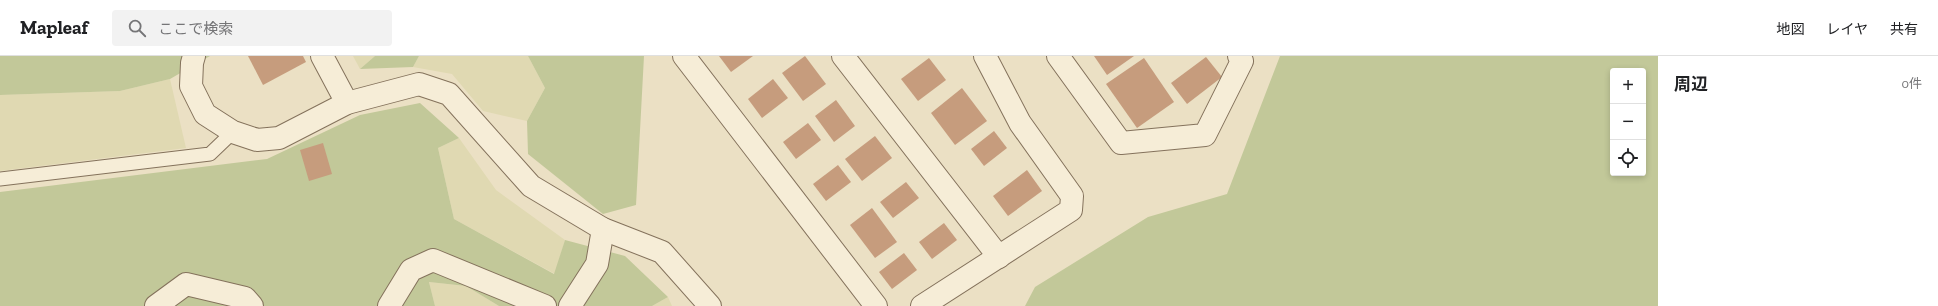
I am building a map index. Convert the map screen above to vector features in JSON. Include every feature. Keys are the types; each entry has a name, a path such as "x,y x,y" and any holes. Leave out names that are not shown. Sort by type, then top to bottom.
{"street":[{"path":"194,56 192,63 191,86 205,114 233,132 257,140 279,138 347,102 419,84 449,94 531,186 602,229 662,252 710,306"},
{"path":"322,56 347,102"},
{"path":"684,56 876,306"},
{"path":"843,56 999,257"},
{"path":"922,306 1071,210 1072,196 1020,123 985,56"},
{"path":"1058,56 1121,143 1205,135 1242,61 1239,56"},
{"path":"570,306 597,264 602,229"},
{"path":"388,306 411,270 433,260 545,306"},
{"path":"156,306 186,284 245,298 252,306"}],"lane":[{"path":"0,179 210,154 233,132"}],"shaded area":[{"path":"353,56 375,56 360,69"},
{"path":"419,56 528,56 545,88 527,121 483,111 452,74 413,67"},
{"path":"170,79 186,148 0,171 0,95 120,91"},
{"path":"459,138 496,190 565,240 555,274 454,219 438,148"},
{"path":"429,282 466,286 499,306 435,306"},
{"path":"668,297 672,306 652,306"}],"green space":[{"path":"0,56 210,56 170,79 120,91 0,95"},
{"path":"375,56 419,56 413,67 360,69"},
{"path":"528,56 644,56 636,205 603,214 528,154 527,121 545,88"},
{"path":"1280,56 1658,56 1658,306 1025,306 1035,287 1148,217 1227,194"},
{"path":"420,103 459,138 438,148 454,219 554,274 565,240 625,256 668,297 652,306 499,306 466,286 429,282 435,306 0,306 0,192 267,159 360,115"}],"building":[{"path":"248,56 303,56 306,62 263,85"},
{"path":"719,56 753,56 731,72"},
{"path":"805,56 826,84 803,101 782,73"},
{"path":"1094,56 1134,56 1107,75"},
{"path":"1206,57 1222,77 1187,104 1171,83"},
{"path":"929,58 946,80 918,101 901,79"},
{"path":"1144,58 1174,102 1137,128 1106,84"},
{"path":"773,79 788,98 762,118 748,99"},
{"path":"962,88 987,121 955,145 931,113"},
{"path":"836,100 855,126 834,142 815,116"},
{"path":"808,123 821,140 796,159 783,142"},
{"path":"994,131 1007,148 984,166 971,149"},
{"path":"875,136 892,158 862,181 845,159"},
{"path":"323,143 332,174 309,181 300,150"},
{"path":"838,165 851,182 826,201 813,184"},
{"path":"1027,170 1042,191 1008,216 993,196"},
{"path":"906,182 919,198 893,218 880,202"},
{"path":"872,208 897,242 875,258 850,225"},
{"path":"944,223 957,240 932,259 919,242"},
{"path":"904,253 917,270 892,289 879,272"}]}
